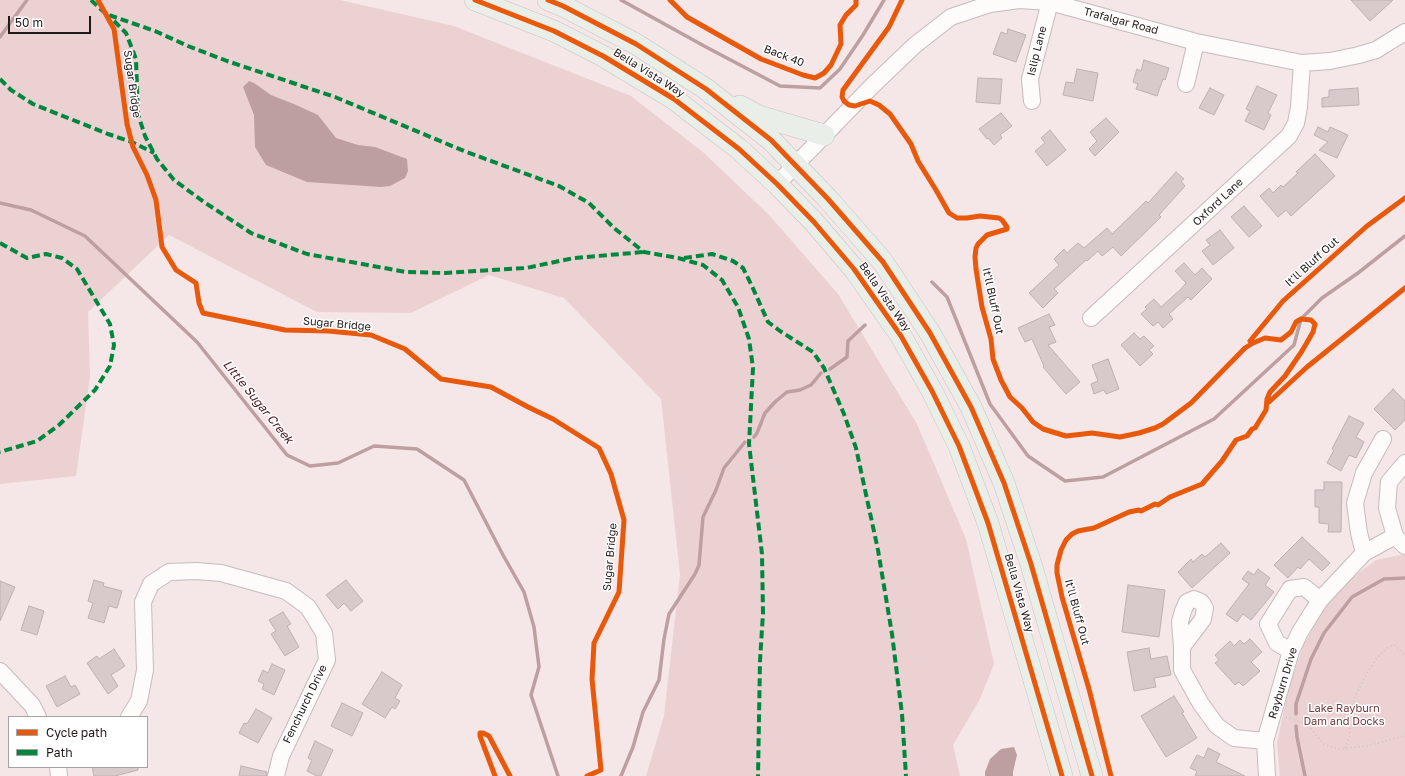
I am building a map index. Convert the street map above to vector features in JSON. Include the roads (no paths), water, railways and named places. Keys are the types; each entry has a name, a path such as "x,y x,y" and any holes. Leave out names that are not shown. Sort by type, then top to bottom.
{"main road":[{"name":"Bella Vista Way","path":"475,0 554,32 603,56 674,99 738,150 777,184 814,222 854,269 901,336 932,391 959,446 988,523 1062,776"},
{"name":"Bella Vista Way","path":"548,0 563,6 636,44 706,89 770,140 796,165 883,262 930,333 971,407 1004,483 1028,556 1092,776"},
{"path":"706,89 759,116 824,136"}],"street":[{"name":"Trafalgar Road","path":"777,184 872,86 915,45 951,18 990,4 1019,0 1050,2 1196,42 1302,63 1330,61 1376,50 1405,32"},
{"name":"Islip Lane","path":"1032,101 1030,79 1050,2"},
{"path":"1186,84 1196,42"},
{"name":"Oxford Lane","path":"1091,318 1289,136 1296,123 1299,107 1302,63"},
{"path":"1364,553 1359,533 1356,503 1364,474 1383,439"},
{"path":"1400,541 1387,508 1389,482 1405,463"},
{"name":"Rayburn Drive","path":"1267,776 1265,742 1291,651 1300,632 1320,600 1364,553 1400,541"},
{"name":"Fenchurch Drive","path":"130,716 139,701 145,670 143,602 151,584 169,572 196,571 221,573 286,591 308,607 324,634 327,660 281,756 276,776"},
{"path":"1291,651 1277,643 1268,624 1290,589 1304,587 1320,600"},
{"path":"1182,647 1182,670 1201,704 1217,726 1234,738 1265,742"},
{"path":"0,671 32,705 38,716"}],"waterway":[{"path":"0,37 27,0"},
{"path":"621,0 780,86 820,88 840,69 884,0"},
{"name":"Little Sugar Creek","path":"0,203 31,210 85,236 197,342 287,455 310,466 338,463 374,446 417,449 464,480 524,592 534,627 539,667 531,695 558,776"},
{"path":"932,282 947,297 990,404 1028,456 1065,481 1103,477 1214,419 1294,345 1301,319 1322,298 1358,273 1405,236"},
{"path":"830,369 847,357 848,341 865,325"},
{"path":"754,437 765,413 775,402 787,392 800,390 811,385 821,373"},
{"path":"621,776 633,747 643,712 659,680 669,614 695,574 699,565 703,517 716,490 724,468 745,442"},
{"path":"1296,714 1296,704 1311,659 1324,633 1352,597 1384,579 1405,578"},
{"path":"1296,726 1305,776"}],"park label":[{"name":"Lake Rayburn Dam and Docks","path":"1344,715"}]}
